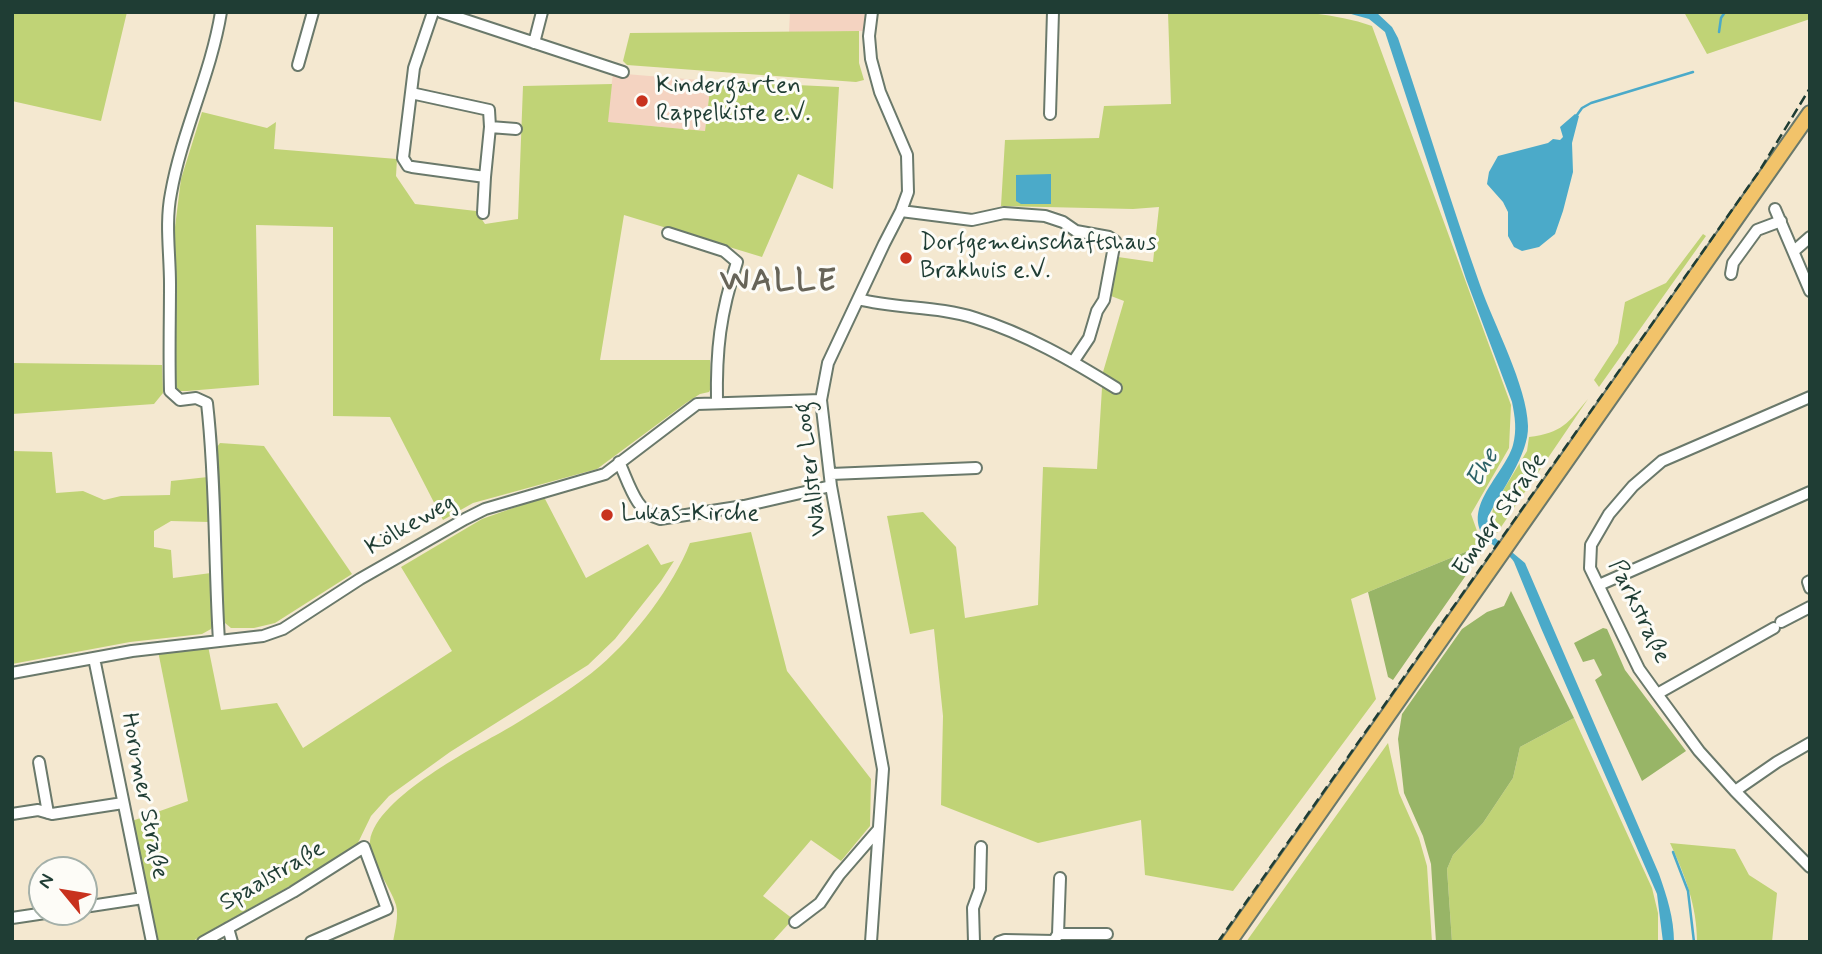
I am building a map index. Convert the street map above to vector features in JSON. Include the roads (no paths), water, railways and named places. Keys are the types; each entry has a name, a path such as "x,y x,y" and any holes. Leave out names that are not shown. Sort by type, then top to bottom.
{"main road":[{"name":"Emder Straße","path":"1229,942 1810,113"}],"street":[{"path":"219,640 215,504 207,403 195,398 180,400 170,391 168,226 170,196 177,163 205,79 221,12"},
{"path":"298,65 313,12"},
{"path":"433,12 414,68 403,153 408,166 485,177"},
{"path":"441,12 623,72"},
{"path":"534,43 542,12"},
{"name":"Wallster Loog","path":"871,942 883,769 831,486 821,400 828,363 908,192 907,155 880,92 871,59 869,36 872,12"},
{"path":"1051,114 1053,12"},
{"path":"411,93 486,108 490,112 483,213"},
{"path":"491,127 516,129"},
{"path":"1775,209 1810,291"},
{"path":"901,211 972,220 1004,213 1045,216 1063,222 1076,231 1110,237 1115,241 1104,300 1097,311 1089,338 1073,362"},
{"path":"1731,274 1733,263 1757,230 1781,221"},
{"path":"668,233 724,251 737,262 725,299 716,356 717,403"},
{"path":"1794,251 1810,237"},
{"path":"858,299 975,318 1043,345 1116,388"},
{"name":"Parkstraße","path":"1810,397 1662,461 1633,486 1609,514 1591,545 1590,568 1639,669 1657,694 1699,751 1810,867"},
{"name":"Kölkeweg","path":"12,673 132,651 263,636 284,629 360,579 485,509 605,474 697,404 821,400"},
{"path":"619,462 641,507 647,515 660,519 744,506 831,486"},
{"path":"831,474 976,468"},
{"path":"1599,585 1810,492"},
{"path":"1810,581 1810,588"},
{"path":"1657,694 1810,607"},
{"name":"Horumer Straße","path":"94,658 152,942"},
{"path":"1735,791 1810,743"},
{"path":"39,762 48,813"},
{"path":"12,814 38,810 52,814 123,803"},
{"path":"795,922 820,903 839,875 878,830"},
{"path":"974,942 973,908 980,889 981,847"},
{"name":"Spaalstraße","path":"203,942 293,892 364,848 387,909 311,942"},
{"path":"999,942 1054,941 1058,934 1060,878"},
{"path":"98,905 143,898"},
{"path":"228,928 232,942"},
{"path":"1058,934 1107,934"}],"water":[{"path":"1344,12 1376,12 1392,27 1398,38 1469,254 1516,374 1526,410 1528,426 1524,448 1488,517 1495,538 1525,563 1659,874 1671,916 1674,942 1663,942 1657,894 1514,562 1489,542 1478,523 1482,500 1513,445 1515,424 1512,402 1466,279 1385,32 1369,19"},
{"path":"1575,114 1579,116 1572,143 1573,172 1555,234 1539,247 1522,251 1514,247 1508,236 1508,212 1487,184 1489,172 1498,156 1548,143 1553,139 1560,140 1563,137 1560,127"},
{"path":"1051,174 1051,204 1021,204 1016,201 1016,175"}],"waterway":[{"path":"1719,32 1721,18 1725,12"},
{"path":"1577,115 1591,103 1693,72"},
{"path":"1673,852 1688,891 1694,942"}],"railway":[{"path":"1218,942 1760,170 1810,88"}],"place":[{"name":"Kindergarten Rappelkiste e.V.","path":"642,101"},
{"name":"Dorfgemeinschaftshaus Brakhuis e.V.","path":"906,258"},
{"name":"Lukas-Kirche","path":"607,515"}],"district":[{"name":"WALLE","path":"779,283"}],"water label":[{"name":"Ehe","path":"1484,469"}]}
